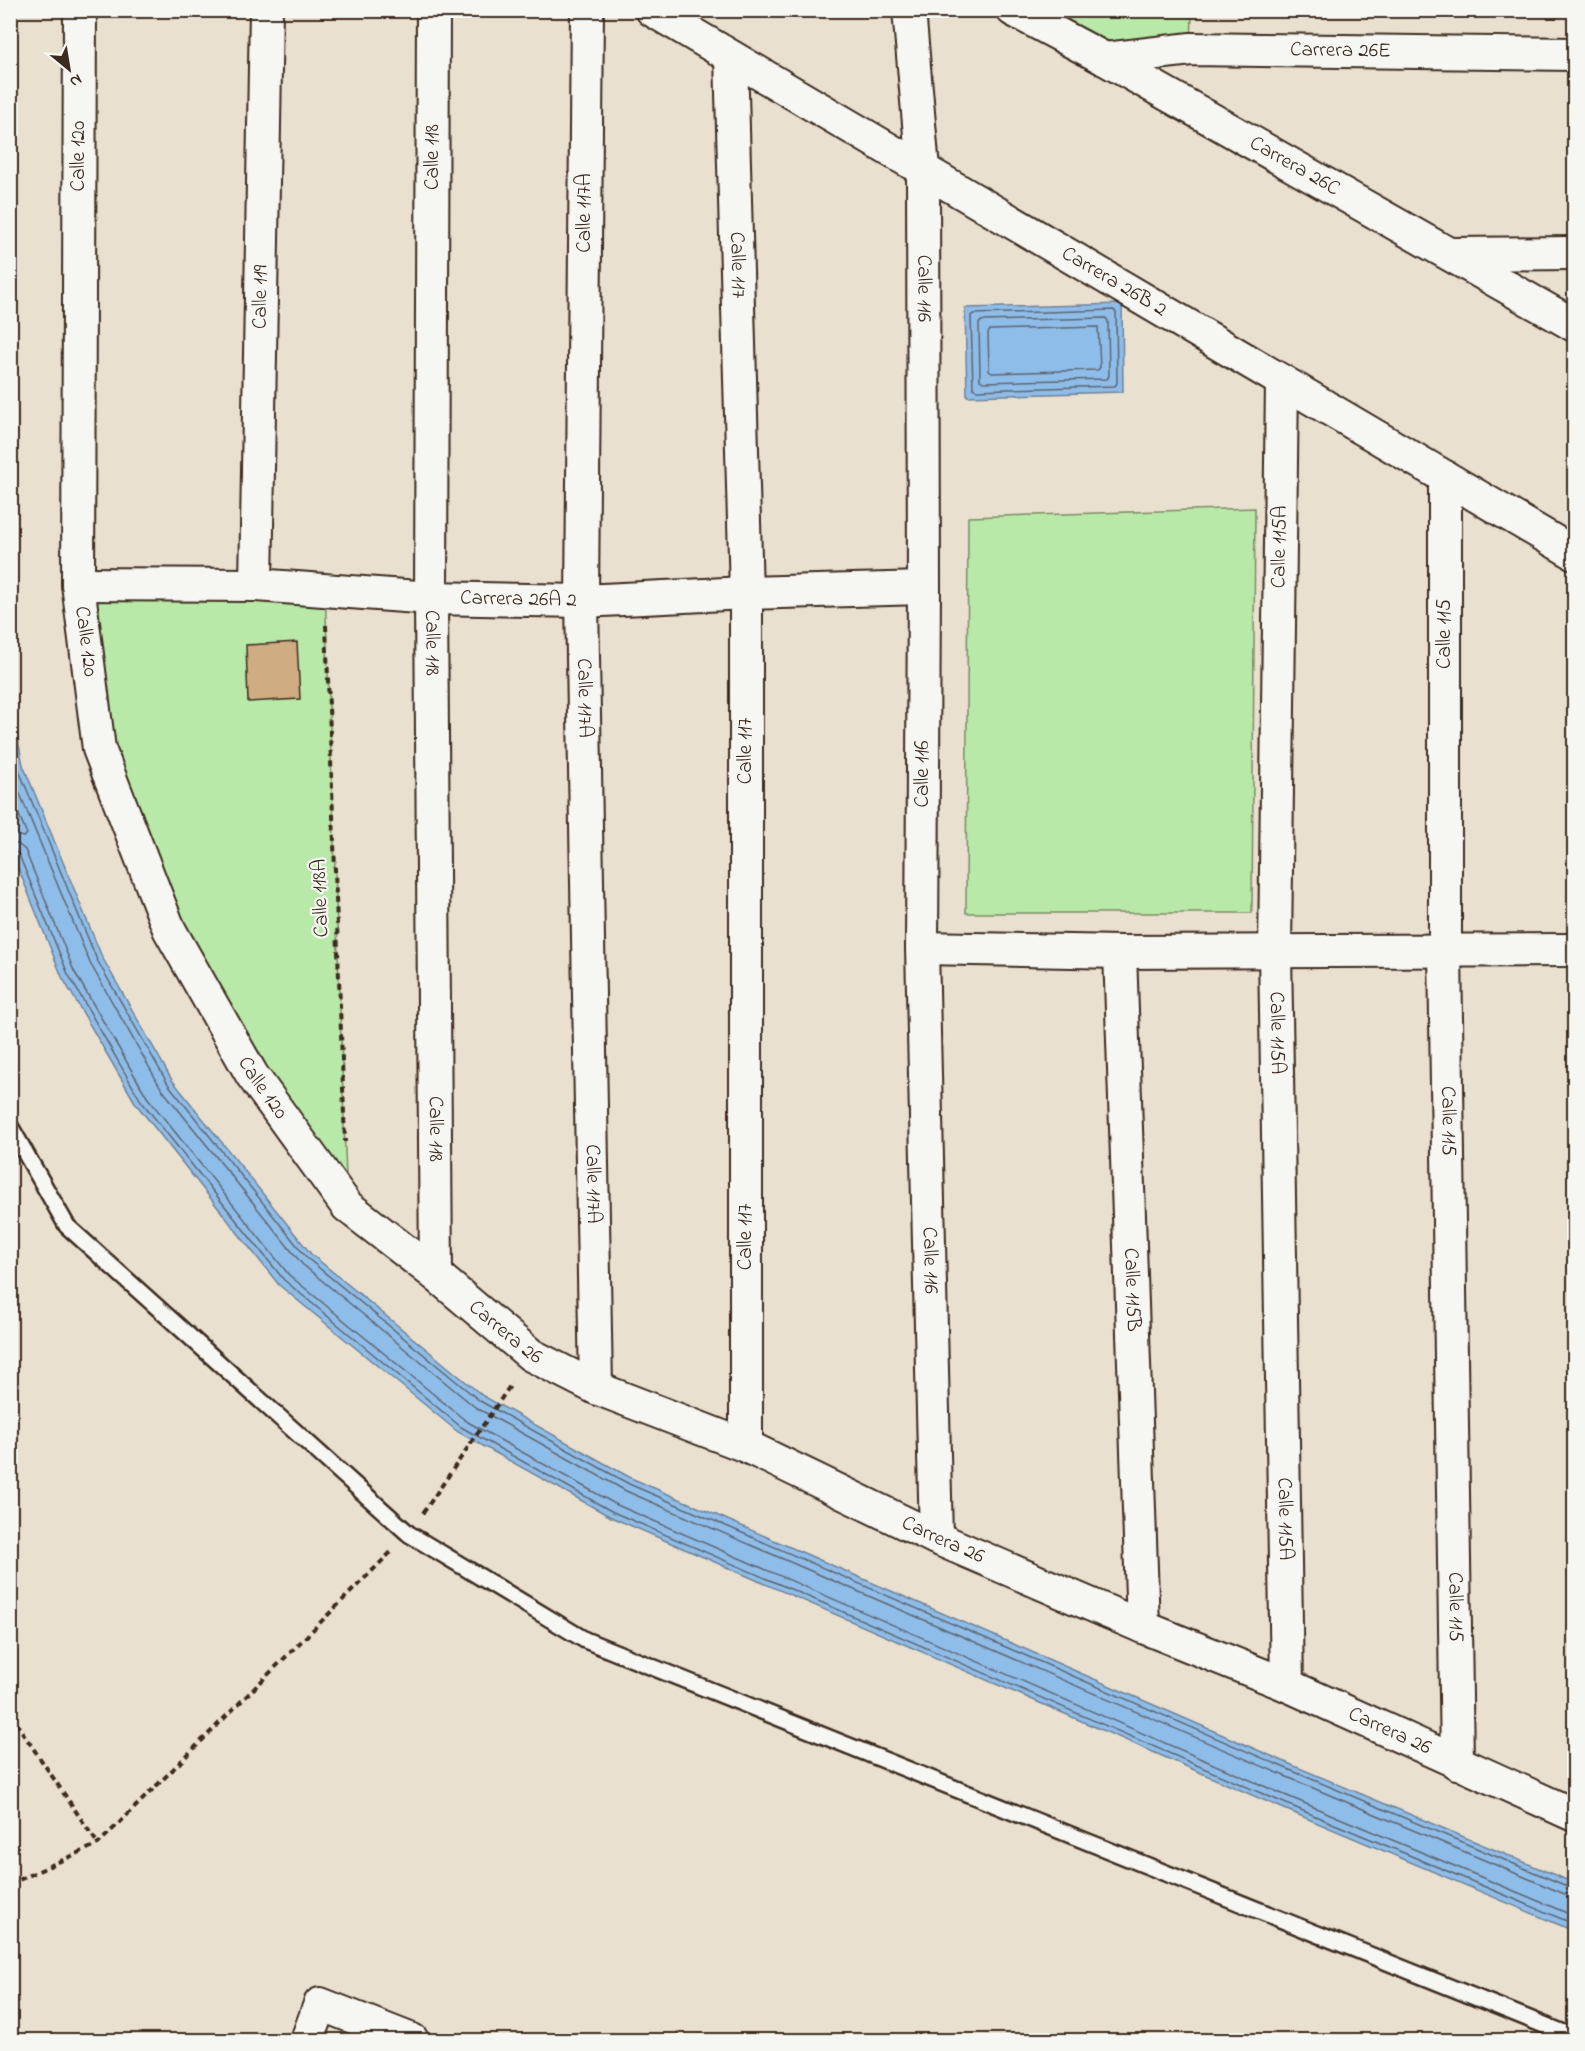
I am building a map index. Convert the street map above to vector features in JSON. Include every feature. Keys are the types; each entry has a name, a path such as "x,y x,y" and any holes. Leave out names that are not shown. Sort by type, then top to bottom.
{"street":[{"name":"Calle 120","path":"80,10 78,584 99,749 170,929 252,1075 347,1206"},
{"name":"Calle 119","path":"256,585 266,10"},
{"name":"Calle 118","path":"434,10 431,598 436,1275"},
{"name":"Calle 117A","path":"587,10 582,601 596,1388"},
{"name":"Carrera 26B 2","path":"652,10 1575,553"},
{"name":"Calle 116","path":"909,10 922,169 924,588 922,948 936,1538"},
{"name":"Carrera 26C","path":"1013,10 1105,59 1575,325"},
{"name":"Carrera 26E","path":"1105,59 1191,49 1575,54"},
{"name":"Calle 117","path":"731,57 746,593 746,1446"},
{"path":"1449,254 1575,253"},
{"name":"Calle 115A","path":"1282,381 1275,951 1287,1686"},
{"name":"Calle 115","path":"1445,477 1445,950 1457,1763"},
{"name":"Carrera 26A 2","path":"78,584 256,585 431,598 582,601 924,588"},
{"path":"922,948 1120,952 1575,950"},
{"name":"Calle 115B","path":"1120,952 1143,1627"},
{"name":"Carrera 26","path":"347,1206 436,1275 531,1355 596,1388 746,1446 936,1538 1287,1686 1575,1815"},
{"path":"307,2040 320,2004 412,2040"}],"lane":[{"path":"10,1126 66,1226 409,1534 585,1640 1575,2037"}],"path":[{"name":"Calle 118A","path":"325,589 345,1146"},
{"path":"10,1884 98,1844 409,1534 507,1390"},
{"path":"10,1714 98,1844"}],"green space":[{"path":"1013,11 1192,11 1191,49 1105,59"},
{"path":"1255,508 1252,913 966,913 968,517"},
{"path":"78,584 325,589 347,1206 252,1075 99,749"}],"water":[{"path":"1122,304 1123,392 967,396 965,308"},
{"path":"11,705 23,765 102,957 172,1080 311,1254 483,1396 631,1478 1292,1765 1574,1883 1574,1931 1275,1805 611,1517 458,1432 279,1285 136,1104 62,977 11,850"}],"building":[{"path":"297,642 300,699 248,702 246,645"}]}
